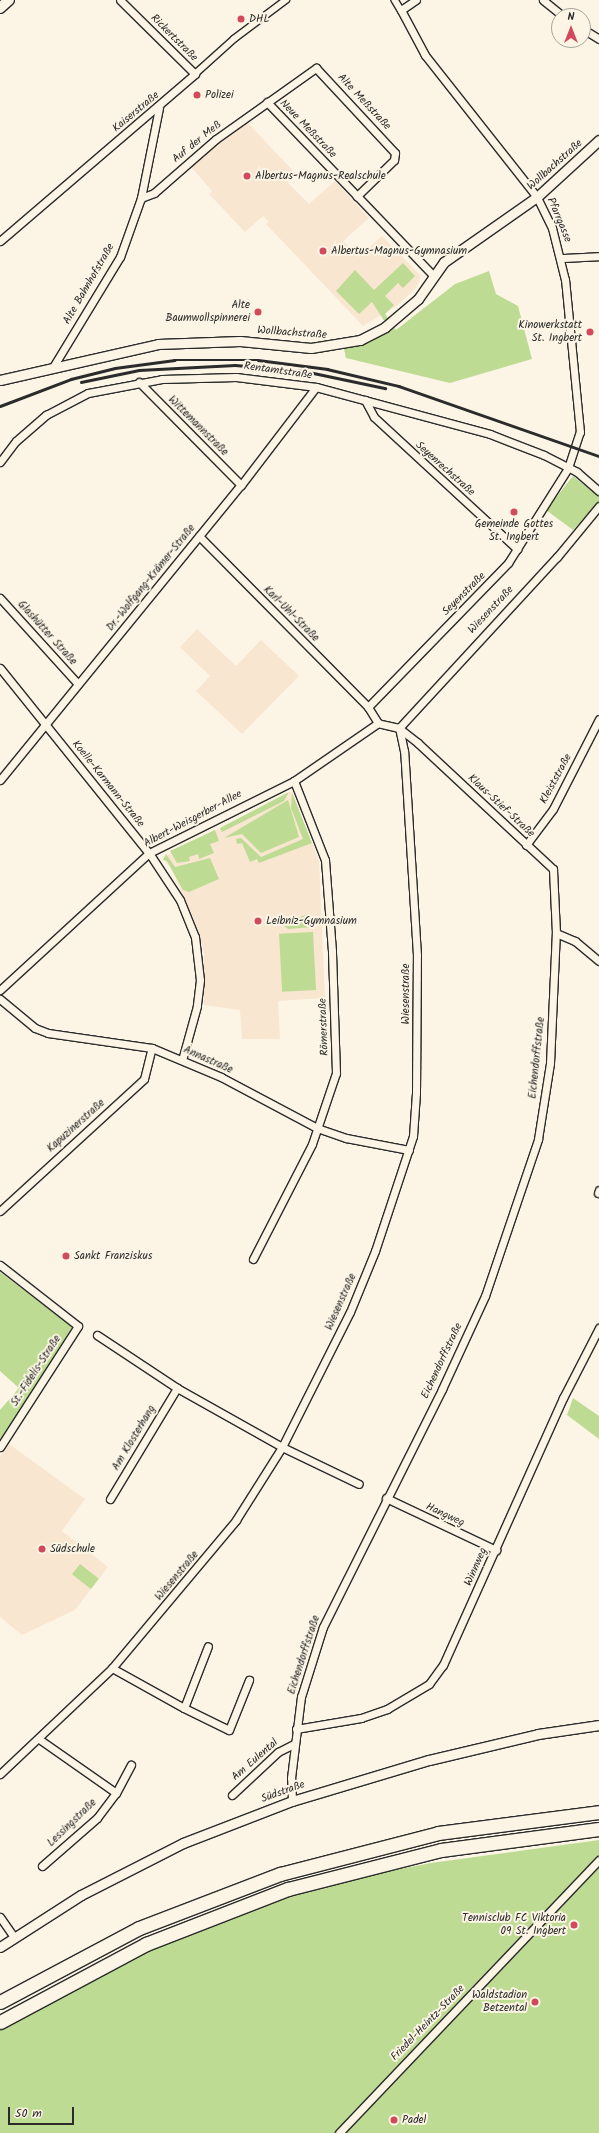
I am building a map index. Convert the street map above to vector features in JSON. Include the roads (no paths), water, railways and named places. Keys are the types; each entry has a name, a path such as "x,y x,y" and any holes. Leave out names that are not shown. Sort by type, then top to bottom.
{"highway":[{"path":"0,2002 139,1928 280,1874 388,1843 438,1833 599,1812"},
{"path":"0,2022 146,1944 288,1889 441,1850 599,1829"}],"main road":[{"path":"0,8 9,0"}],"street":[{"name":"Rickertstraße","path":"120,0 195,74"},
{"name":"Kaiserstraße","path":"0,241 159,108 234,39 286,0"},
{"name":"Pfarrgasse","path":"395,0 425,55 455,96 537,197 562,258 580,418 579,443 568,468"},
{"path":"401,10 416,0"},
{"path":"543,0 553,8"},
{"name":"Alte Meßstraße","path":"267,102 310,71 320,71 395,153 394,160 357,196"},
{"name":"Neue Meßstraße","path":"267,102 432,274"},
{"name":"Auf der Meß","path":"141,198 154,193 216,139 267,102"},
{"name":"Alte Bahnhofstraße","path":"53,367 120,257 141,198 159,108"},
{"name":"Wollbachstraße","path":"53,367 121,350 185,342 240,341 311,348 346,344 372,335 406,310 424,292 432,274 444,262 537,197 599,140"},
{"path":"562,258 599,256"},
{"path":"0,380 53,367"},
{"name":"Rentamtstraße","path":"0,462 32,426 66,402 88,393 139,382 208,376 316,387 490,434 568,468 599,491"},
{"name":"Wittemannstraße","path":"139,382 241,485"},
{"name":"Dr.-Wolfgang-Krämer-Straße","path":"0,780 241,485 316,387"},
{"name":"Seyenrechstraße","path":"365,400 374,417 517,549"},
{"name":"Seyenstraße","path":"368,707 494,580 517,549 568,468"},
{"name":"Wiesenstraße","path":"0,1774 39,1739 112,1668 236,1520 282,1447 350,1312 375,1251 408,1150 416,1093 417,954 404,751 399,728 557,557 599,506"},
{"name":"Karl-Uhl-Straße","path":"199,536 368,707"},
{"name":"Glashütter Straße","path":"0,598 78,684"},
{"name":"Koelle-Karmann-Straße","path":"0,668 46,723 149,853 180,900 199,957 197,1006 182,1060"},
{"path":"368,707 378,723 399,728"},
{"name":"Kleiststraße","path":"526,845 552,809 599,719"},
{"name":"Albert-Weisgerber-Allee","path":"0,990 149,853 294,781 378,723"},
{"name":"Klaus-Stief-Straße","path":"399,728 553,869 556,914"},
{"name":"Römerstraße","path":"253,1259 317,1128 336,1073 330,902 325,860 294,781"},
{"name":"Eichendorffstraße","path":"292,1801 296,1729 303,1691 323,1627 464,1344 526,1180 538,1139 550,1063 556,914"},
{"path":"556,933 575,941 599,961"},
{"name":"Annastraße","path":"0,999 35,1028 48,1034 152,1048 255,1093 317,1128 346,1138 408,1150"},
{"name":"Kapuzinerstraße","path":"0,1211 144,1079 152,1048"},
{"name":"St.-Fidelis-Straße","path":"0,1266 78,1326 0,1447"},
{"name":"Winnweg","path":"296,1729 361,1718 387,1709 429,1684 443,1665 573,1377 599,1328"},
{"path":"97,1335 177,1388 282,1447 359,1484"},
{"name":"Am Klosterhang","path":"110,1499 177,1388"},
{"name":"Hangweg","path":"386,1498 496,1550"},
{"path":"184,1708 208,1646"},
{"path":"112,1668 184,1708 229,1730 249,1680"},
{"name":"Südstraße","path":"0,1948 14,1937 81,1895 182,1843 292,1801 436,1758 538,1734 599,1725"},
{"path":"39,1739 116,1793"},
{"name":"Am Eulental","path":"232,1795 278,1752 294,1744"},
{"name":"Lessingstraße","path":"42,1866 97,1818 116,1793 131,1765"},
{"name":"Friedel-Heintz-Straße","path":"339,2133 599,1860"},
{"path":"0,1917 14,1937"}],"railway":[{"path":"0,406 71,379 115,368 174,360 258,360 327,369 399,386 599,456"},
{"path":"81,382 139,370 235,365 304,371 385,388"}],"place":[{"name":"DHL","path":"241,19"},
{"name":"Polizei","path":"197,95"},
{"name":"Albertus-Magnus-Realschule","path":"247,176"},
{"name":"Albertus-Magnus-Gymnasium","path":"323,251"},
{"name":"Alte Baumwollspinnerei","path":"258,312"},
{"name":"Kinowerkstatt St. Ingbert","path":"590,332"},
{"name":"Gemeinde Gottes St. Ingbert","path":"514,512"},
{"name":"Leibniz-Gymnasium","path":"258,921"},
{"name":"Sankt Franziskus","path":"66,1256"},
{"name":"Südschule","path":"42,1549"},
{"name":"Tennisclub FC Viktoria 09 St. Ingbert","path":"574,1925"},
{"name":"Waldstadion Betzental","path":"535,2002"},
{"name":"Padel","path":"394,2120"}]}
